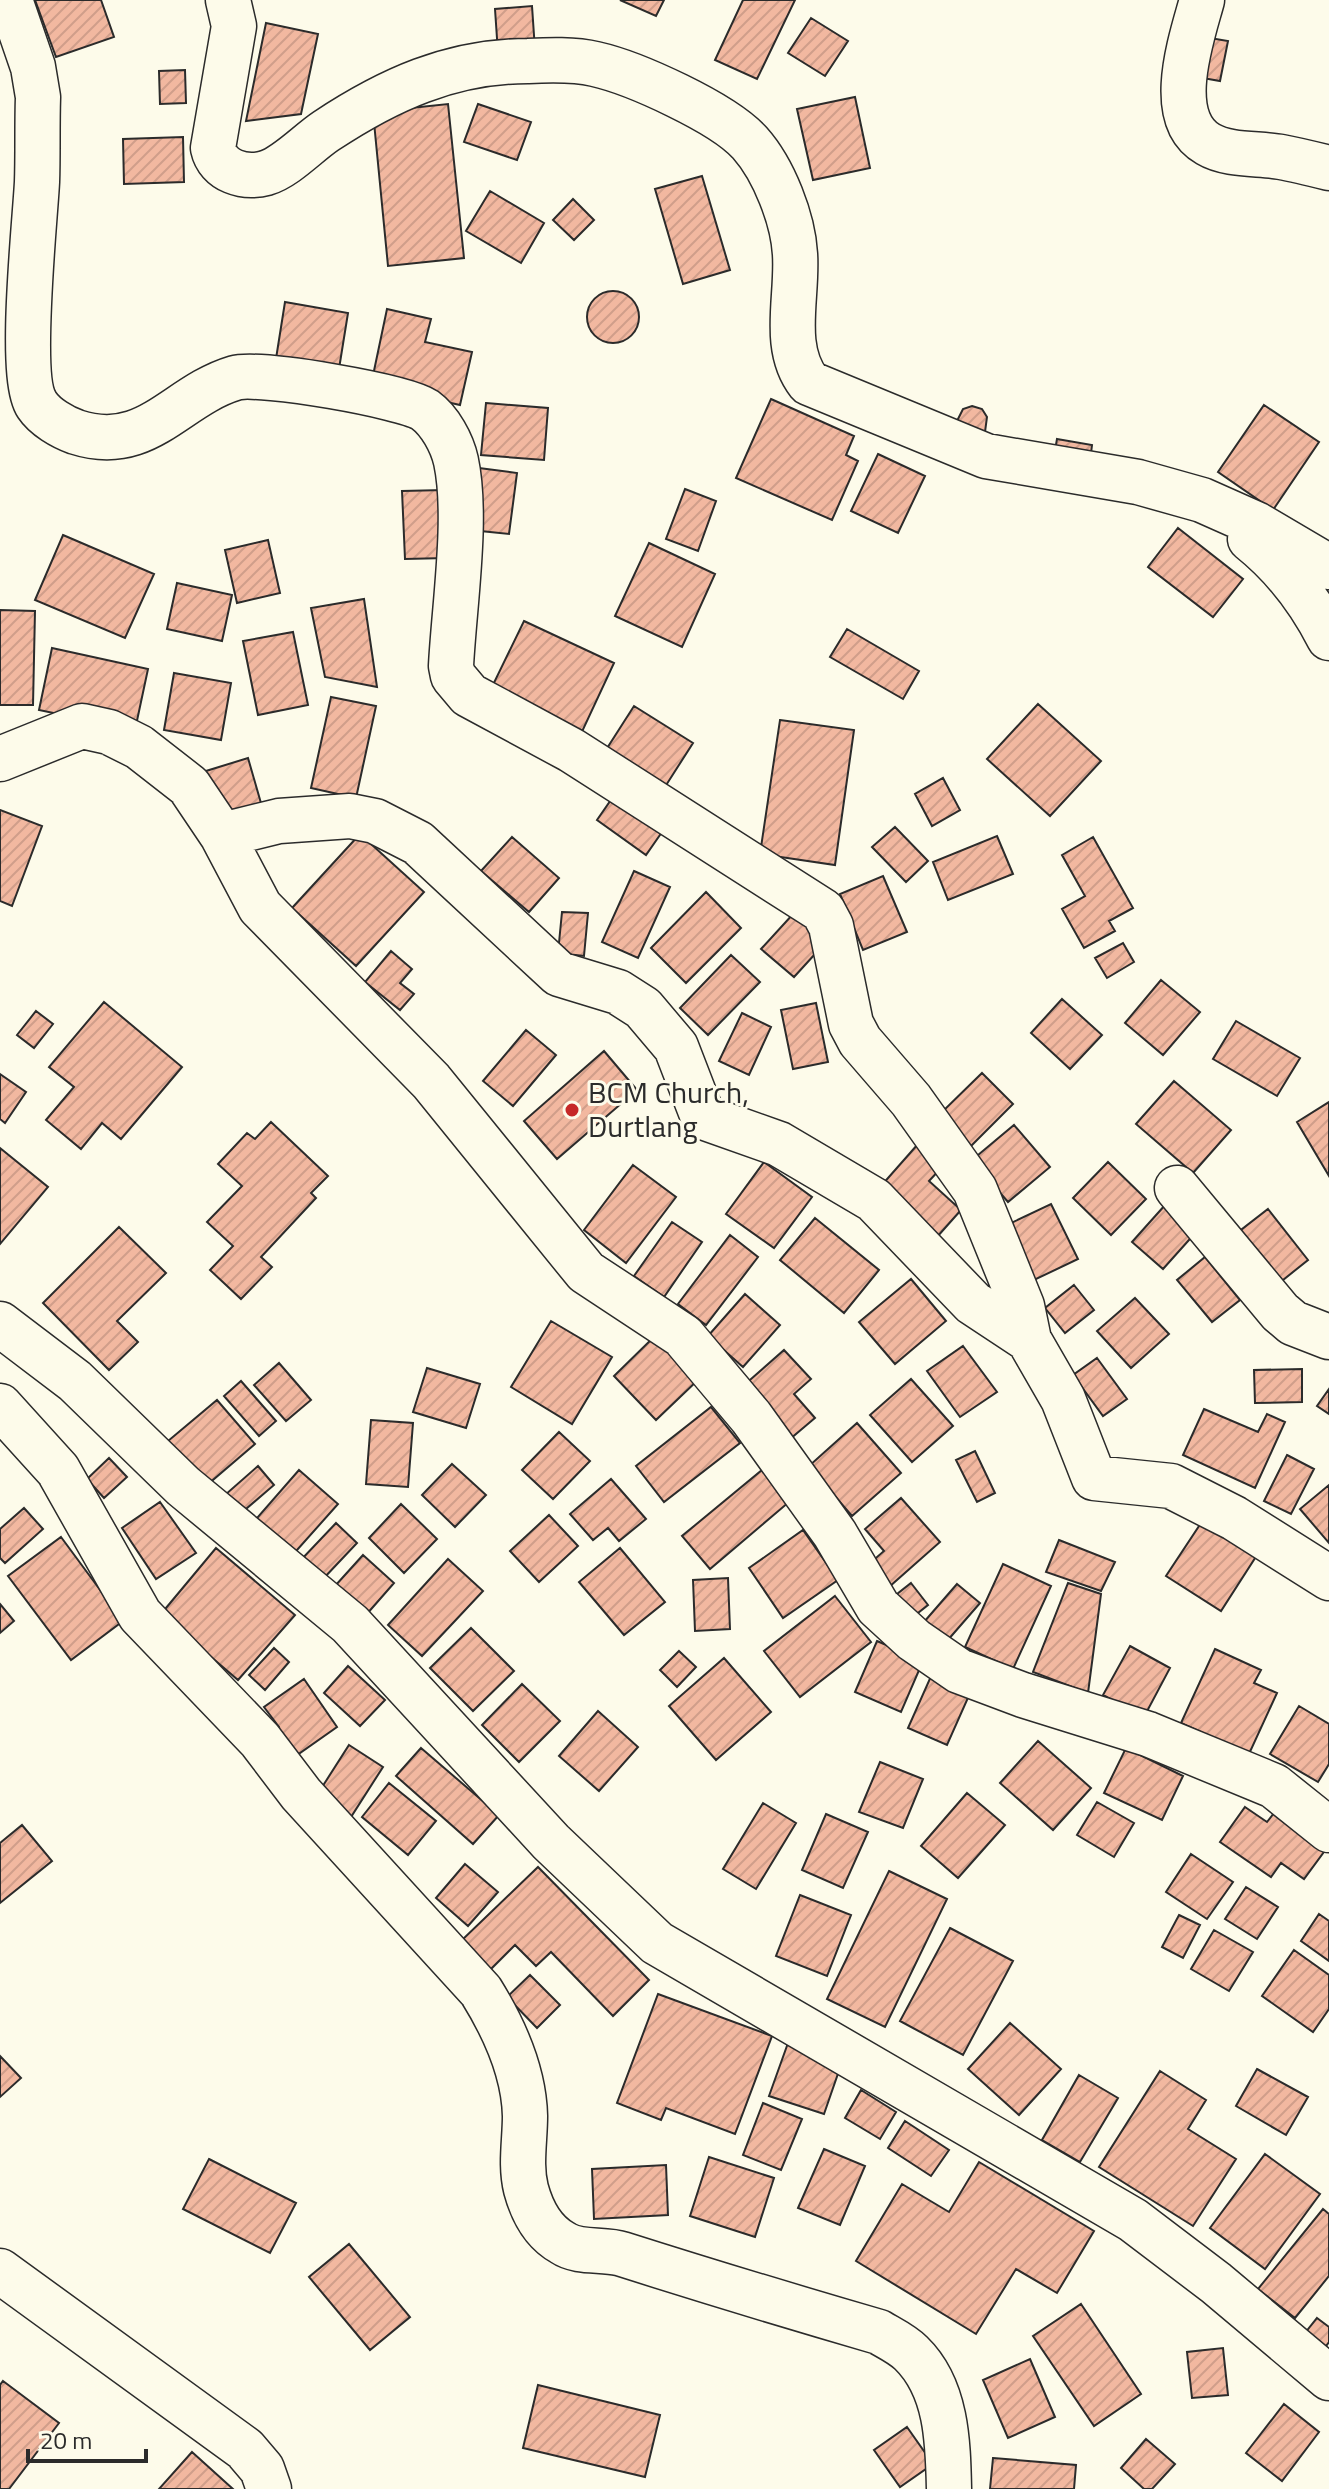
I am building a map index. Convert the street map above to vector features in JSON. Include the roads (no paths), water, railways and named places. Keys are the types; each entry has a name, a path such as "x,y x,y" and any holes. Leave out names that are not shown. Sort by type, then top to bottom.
{"main road":[{"path":"10,0 33,67 38,97 30,311 30,379 37,405 67,429 114,440 155,422 224,383 255,376 401,400 429,413 440,425 456,459 461,497 453,676 469,695 571,750 823,911 831,926 851,1024 865,1047 911,1100 975,1190 1022,1306 1029,1340 1063,1399 1094,1478 1171,1486 1234,1518 1329,1578"},
{"path":"228,0 234,26 213,148 216,160 227,169 243,175 267,173 387,94 440,71 527,60 591,63 616,70 651,83 727,125 750,143 763,162 787,212 795,251 791,345 797,368 809,383 986,456 1138,482 1202,500 1256,524 1329,567"},
{"path":"1202,0 1185,63 1184,88 1187,115 1201,138 1221,148 1329,168"},
{"path":"1202,500 1287,572 1313,606 1329,638"},
{"path":"0,759 82,726 109,732 139,747 189,786 222,835 260,907 431,1081 586,1272 683,1336 751,1417 835,1534 878,1607 887,1615 959,1671 1023,1695 1148,1734 1274,1786 1329,1830"},
{"path":"222,835 279,821 350,816 375,821 418,843 559,974 618,992 643,1008 676,1047 703,1117 779,1144 874,1200 973,1303 1029,1340"},
{"path":"1177,1188 1280,1312 1293,1323 1329,1337"},
{"path":"0,1324 75,1381 183,1486 350,1624 551,1842 657,1943 1133,2220 1329,2378"},
{"path":"0,1406 58,1470 140,1615 260,1740 301,1794 481,1991 501,2023 517,2071 525,2115 522,2158 526,2189 538,2220 551,2235 567,2246 619,2252 663,2269 879,2332 911,2353 933,2388 948,2430 949,2489"},
{"path":"0,2271 245,2449 262,2469 269,2489"}],"place":[{"name":"BCM Church, Durtlang","path":"572,1110"}]}
